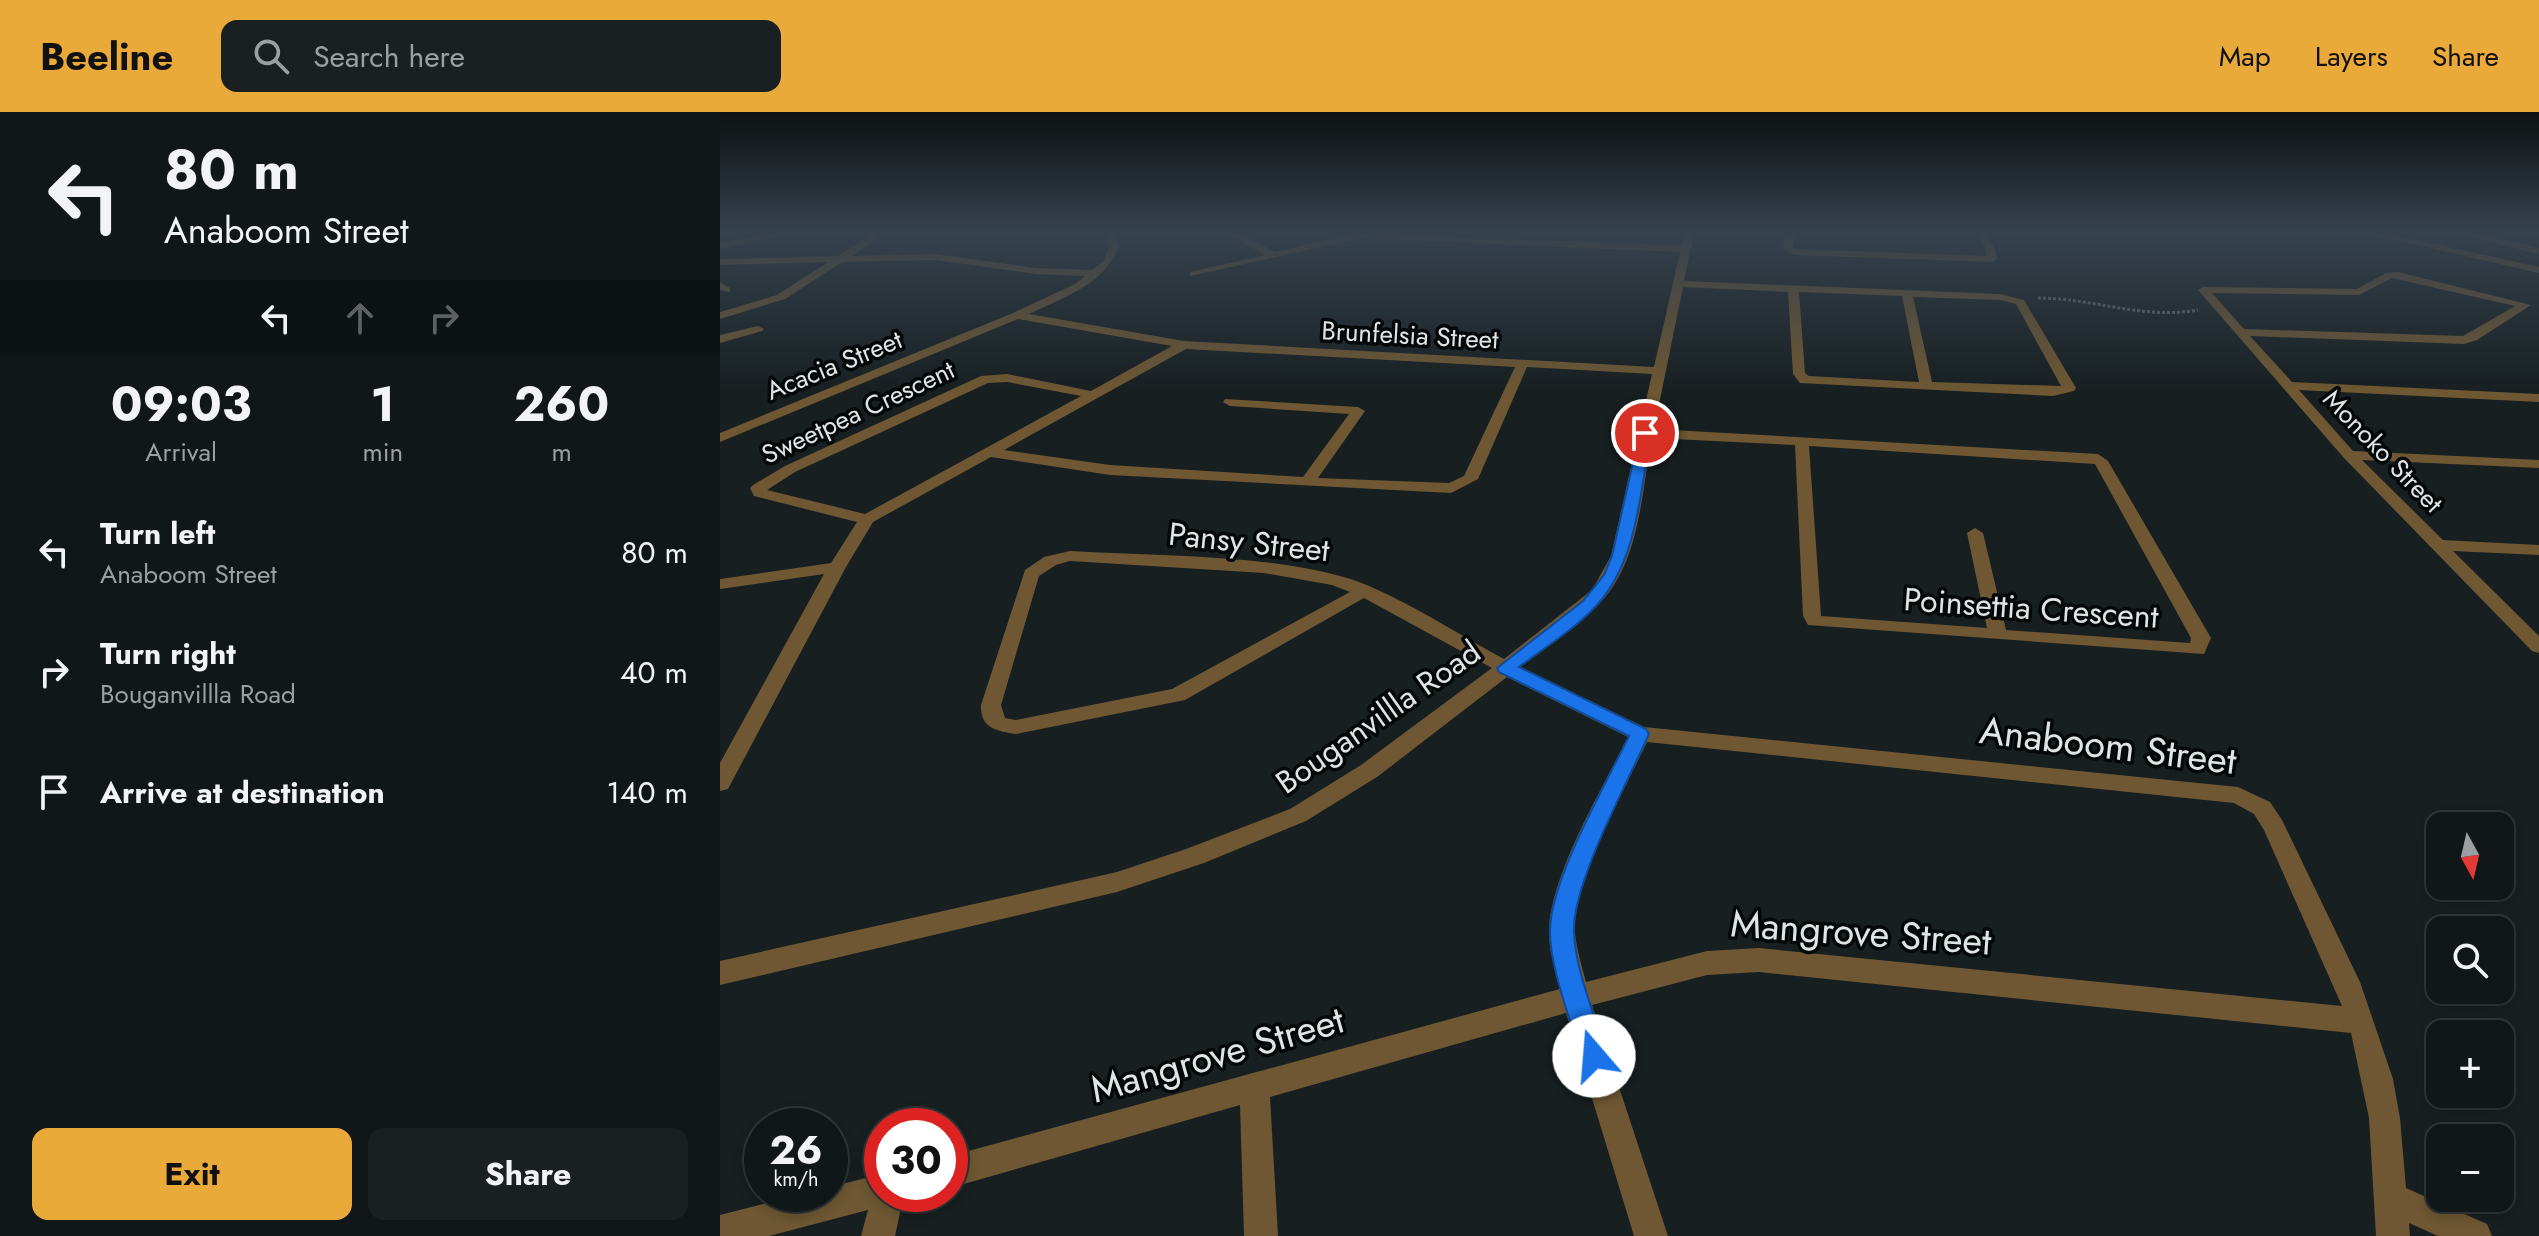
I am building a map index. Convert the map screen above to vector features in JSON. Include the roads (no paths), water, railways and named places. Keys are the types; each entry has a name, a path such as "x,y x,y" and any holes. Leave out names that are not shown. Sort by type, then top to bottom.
{"street":[{"path":"720,316 781,297 799,285"},
{"name":"Acacia Street","path":"720,438 1017,315 1080,285"},
{"name":"Bouganvillla Road","path":"720,973 1117,882 1195,856 1298,815 1369,771 1589,604 1611,576 1620,556 1680,285"},
{"path":"1713,285 2009,297 2020,302 2069,388 2053,392 1803,379 1799,374 1793,289"},
{"name":"Monoko Street","path":"2371,285 2354,292 2203,290 2349,455 2539,647"},
{"name":"Monoko Street","path":"2238,332 2464,340 2525,306 2441,285"},
{"path":"1907,293 1926,384"},
{"name":"Brunfelsia Street","path":"1017,315 1184,345 1660,371"},
{"path":"720,339 758,329"},
{"path":"720,782 837,567 867,519 1184,345"},
{"path":"988,452 1086,468 1451,488 1470,479 1523,363"},
{"name":"Sweetpea Crescent","path":"867,519 767,495 760,493 758,488 790,469 986,379 1007,378 1094,395"},
{"path":"2287,386 2539,398"},
{"path":"1230,402 1358,411 1307,482"},
{"path":"1645,433 1802,442"},
{"name":"Poinsettia Crescent","path":"1802,442 2093,457 2101,461 2201,638 2200,645 2197,650 1820,623 1813,619 1802,442"},
{"path":"2349,455 2539,464"},
{"path":"1975,533 1998,634"},
{"path":"2440,545 2539,550"},
{"name":"Pansy Street","path":"1364,591 1178,695 1045,722 1005,727 994,720 991,705 1027,582 1043,564 1060,558 1264,568 1317,575 1364,591 1506,668"},
{"path":"720,584 837,567"},
{"name":"Anaboom Street","path":"1506,668 1640,734 2238,795 2262,808 2274,826 2361,1021 2379,1082 2393,1236"},
{"path":"1640,734 1575,873 1564,910 1562,933 1575,996 1651,1236"},
{"name":"Mangrove Street","path":"968,1167 1575,996 1707,963 1759,960 2361,1021"},
{"path":"1255,1088 1261,1236"},
{"path":"720,1232 864,1195"},
{"path":"2390,1197 2475,1236"},
{"path":"878,1236 884,1212"}]}
